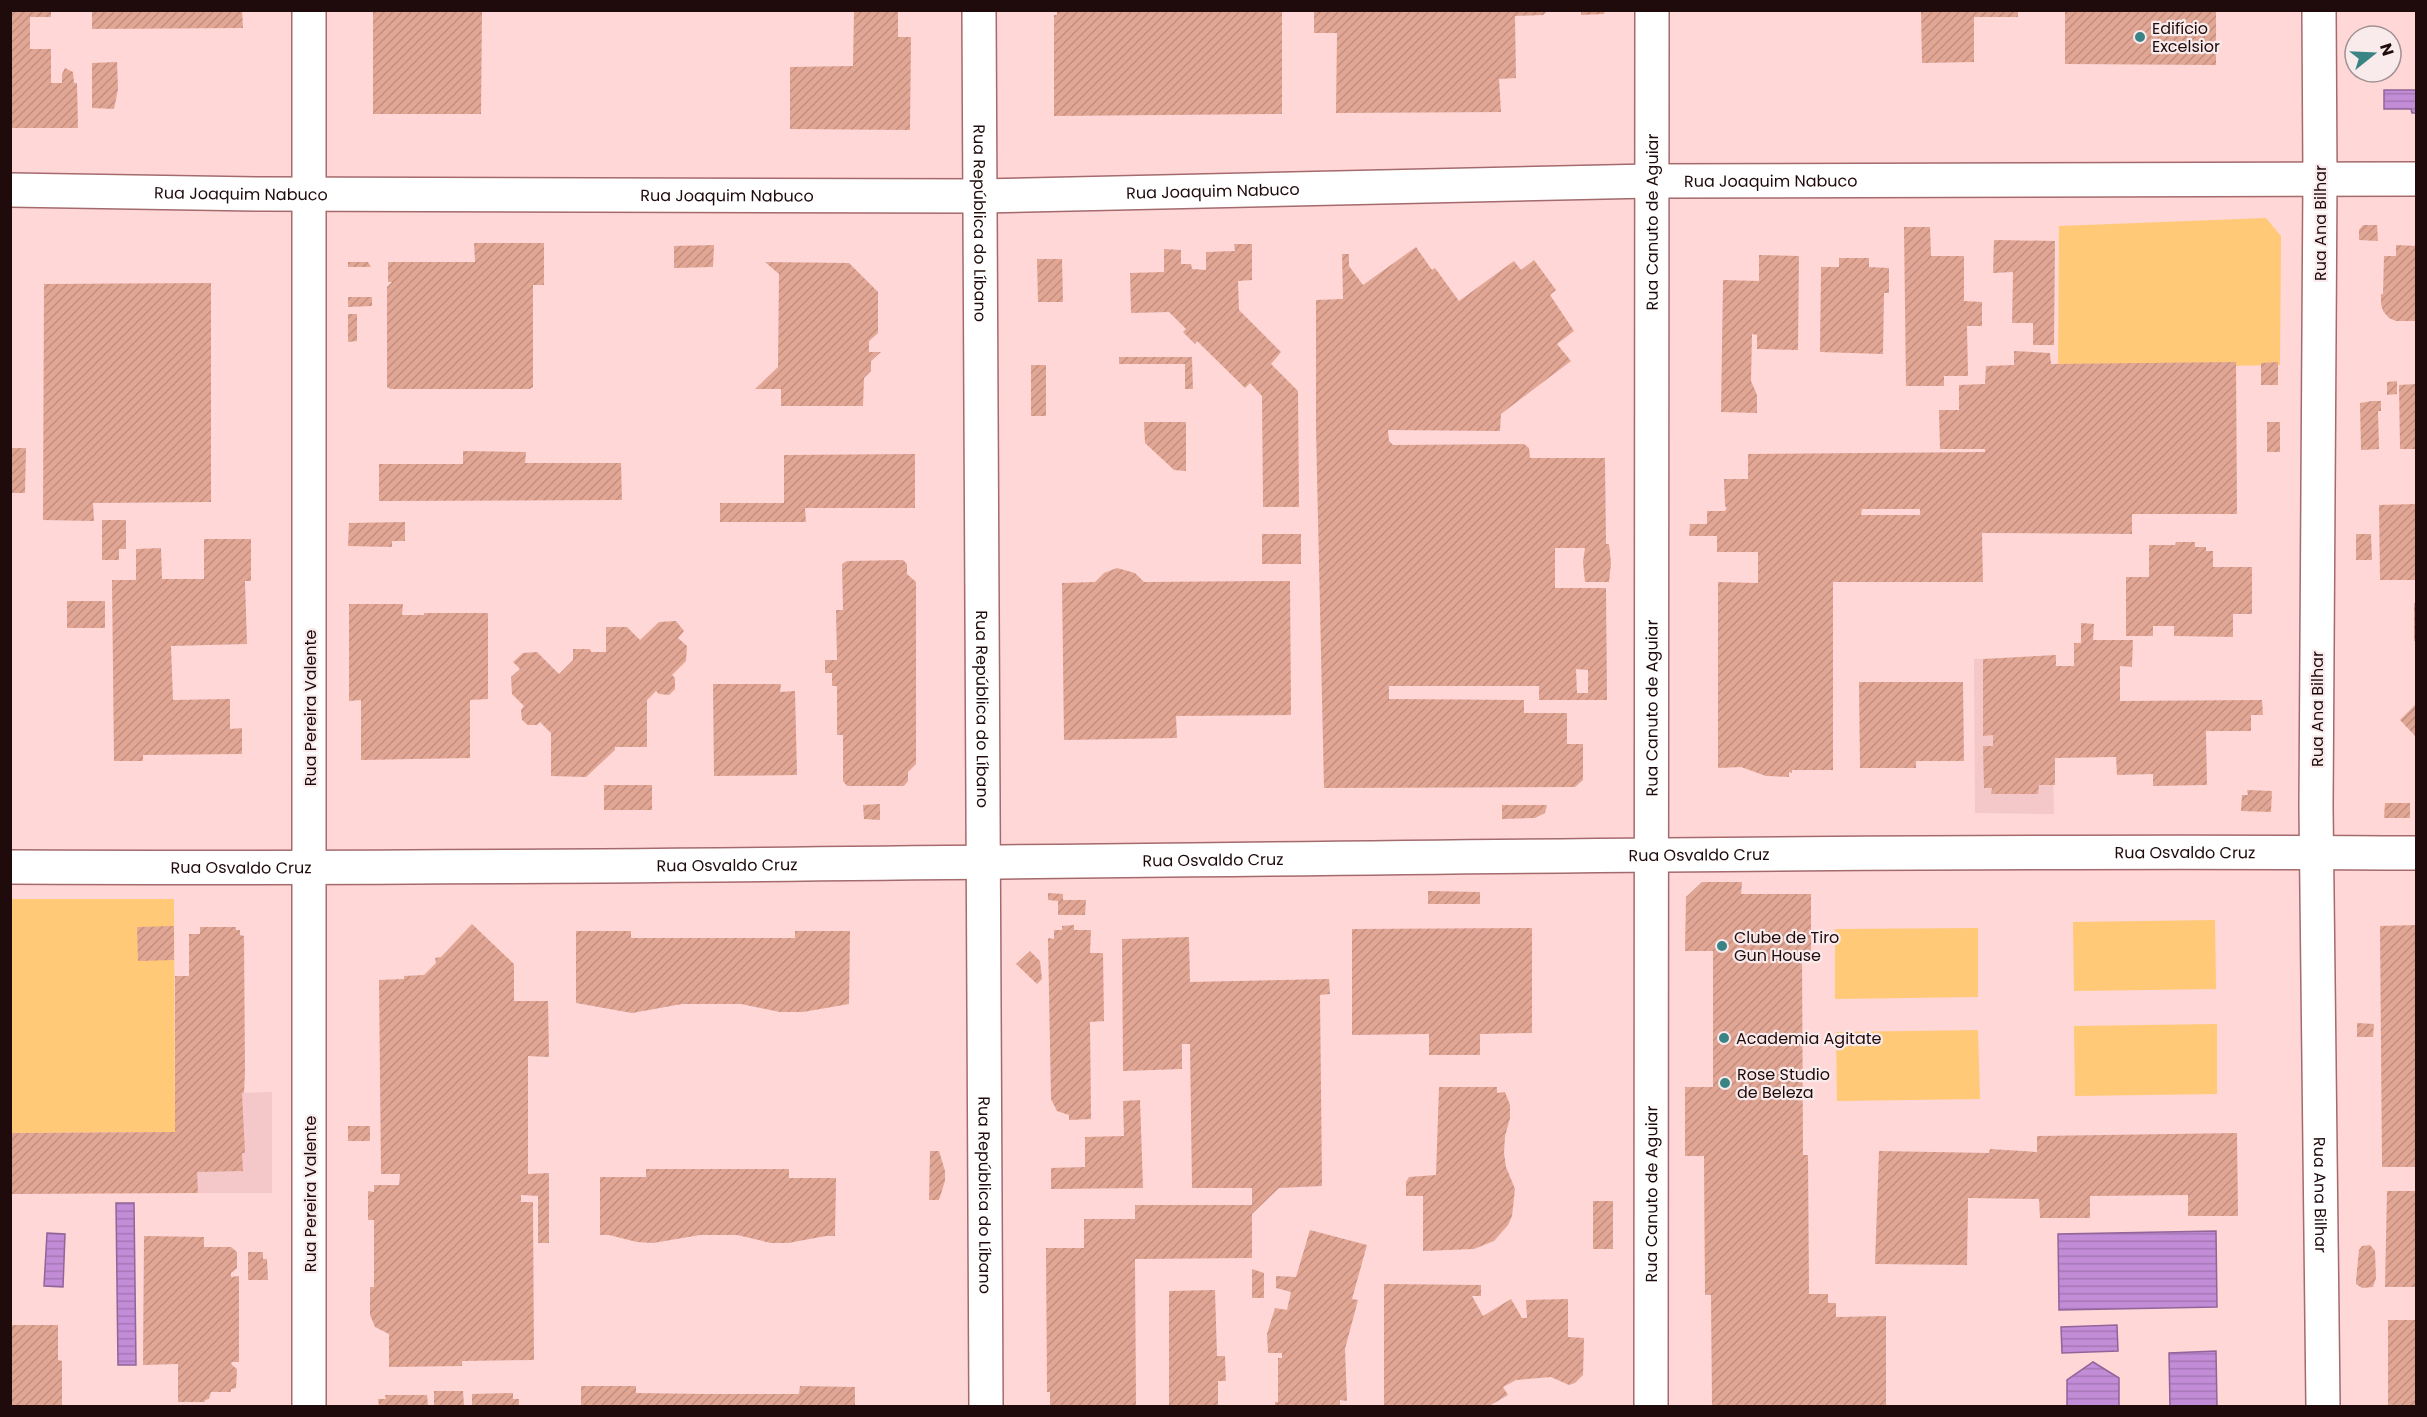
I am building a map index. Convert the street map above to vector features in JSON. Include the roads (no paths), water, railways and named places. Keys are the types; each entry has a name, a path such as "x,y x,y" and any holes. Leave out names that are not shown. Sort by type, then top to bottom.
{"street":[{"name":"Rua Pereira Valente","path":"309,10 311,194 309,1407"},
{"name":"Rua República do Líbano","path":"979,10 986,1407"},
{"name":"Rua Canuto de Aguiar","path":"1651,1407 1650,181 1652,10"},
{"name":"Rua Ana Bilhar","path":"2319,10 2317,853 2323,1407"},
{"name":"Rua Joaquim Nabuco","path":"10,190 311,194 980,196 1650,181 2416,179"},
{"name":"Rua Osvaldo Cruz","path":"10,867 310,868 1652,855 2416,853"}],"place":[{"name":"Edifício Excelsior","path":"2140,37"},
{"name":"Clube de Tiro Gun House","path":"1722,946"},
{"name":"Academia Agitate","path":"1724,1038"},
{"name":"Rose Studio de Beleza","path":"1725,1083"}]}
